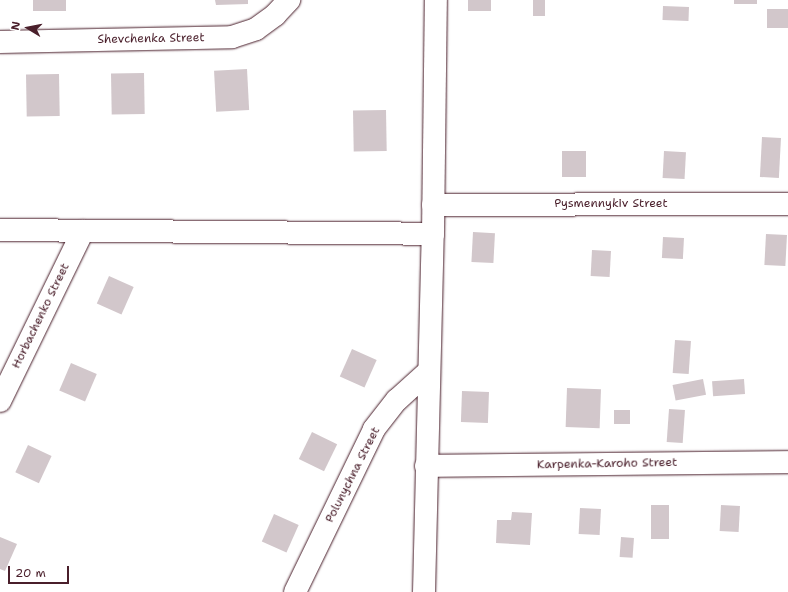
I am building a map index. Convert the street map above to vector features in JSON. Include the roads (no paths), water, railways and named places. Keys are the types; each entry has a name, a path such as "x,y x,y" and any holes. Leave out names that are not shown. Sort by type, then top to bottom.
{"street":[{"name":"Shevchenka Street","path":"0,42 232,37 256,29 275,15 289,0"},
{"path":"424,592 433,234 436,0"},
{"name":"Pysmennykiv Street","path":"433,205 788,204"},
{"path":"0,230 433,234"},
{"name":"Horbachenko Street","path":"0,401 82,231"},
{"name":"Polunychna Street","path":"295,592 374,429 397,400 429,372"},
{"name":"Karpenka-Karoho Street","path":"426,466 788,462"}]}
